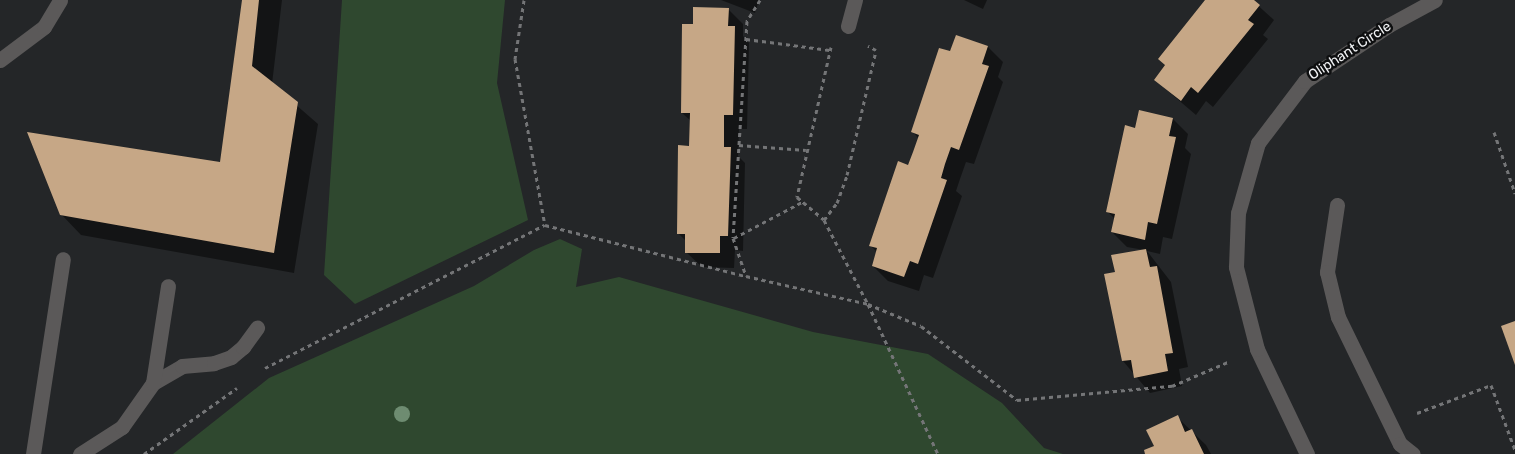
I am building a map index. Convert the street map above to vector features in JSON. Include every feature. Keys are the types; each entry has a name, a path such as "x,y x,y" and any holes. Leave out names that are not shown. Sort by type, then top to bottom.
{"street":[{"path":"0,60 44,27 60,0"},
{"path":"848,26 855,0"},
{"name":"Oliphant Circle","path":"1307,454 1257,349 1236,266 1238,213 1258,143 1305,81 1389,25 1436,0"},
{"path":"1338,205 1327,272 1338,317 1400,444 1413,454"},
{"path":"33,454 63,259"},
{"path":"153,383 168,286"},
{"path":"80,454 122,427 153,383 182,366 214,363 231,357 243,347 257,328"}],"path":[{"path":"524,0 515,59 545,225"},
{"path":"746,276 733,238 747,21 760,0"},
{"path":"824,220 837,203 847,175 876,50 863,44 848,26 829,50 797,197 824,220 868,304 938,454"},
{"path":"746,39 829,50"},
{"path":"1494,132 1515,193"},
{"path":"739,145 806,150"},
{"path":"733,238 802,202"},
{"path":"263,370 545,225 746,276 868,304 921,326 1017,400 1172,386 1257,349"},
{"path":"1390,423 1491,385 1515,450"},
{"path":"144,454 239,386"}],"green space":[{"path":"342,0 505,0 497,83 528,220 355,304 324,275"},
{"path":"560,239 582,249 576,287 619,277 813,332 928,354 1002,403 1044,448 1063,454 173,454 269,378 474,286 534,250"}],"building":[{"path":"242,0 259,0 252,66 298,102 274,253 60,215 27,132 220,162"},
{"path":"1205,0 1254,0 1260,5 1248,20 1254,24 1198,93 1191,87 1181,101 1154,80 1165,65 1158,59"},
{"path":"693,7 729,8 728,26 735,26 733,115 724,115 724,147 731,147 728,236 720,236 720,253 685,253 685,234 677,234 678,145 689,146 690,113 681,113 682,24 693,24"},
{"path":"956,35 988,46 982,64 989,66 959,150 951,147 941,178 947,180 918,264 910,261 904,277 872,266 877,248 869,246 898,161 908,165 913,152 919,135 911,132 939,48 950,51"},
{"path":"1139,110 1173,118 1169,136 1176,137 1157,224 1148,222 1145,240 1111,232 1115,214 1106,212 1125,125 1135,128"},
{"path":"1146,249 1150,267 1157,266 1173,353 1165,354 1168,371 1134,378 1131,360 1122,361 1104,274 1115,272 1111,255"},
{"path":"1515,321 1515,365 1501,326"},
{"path":"1178,415 1185,432 1192,429 1204,454 1145,454 1144,450 1154,446 1146,430"}]}
